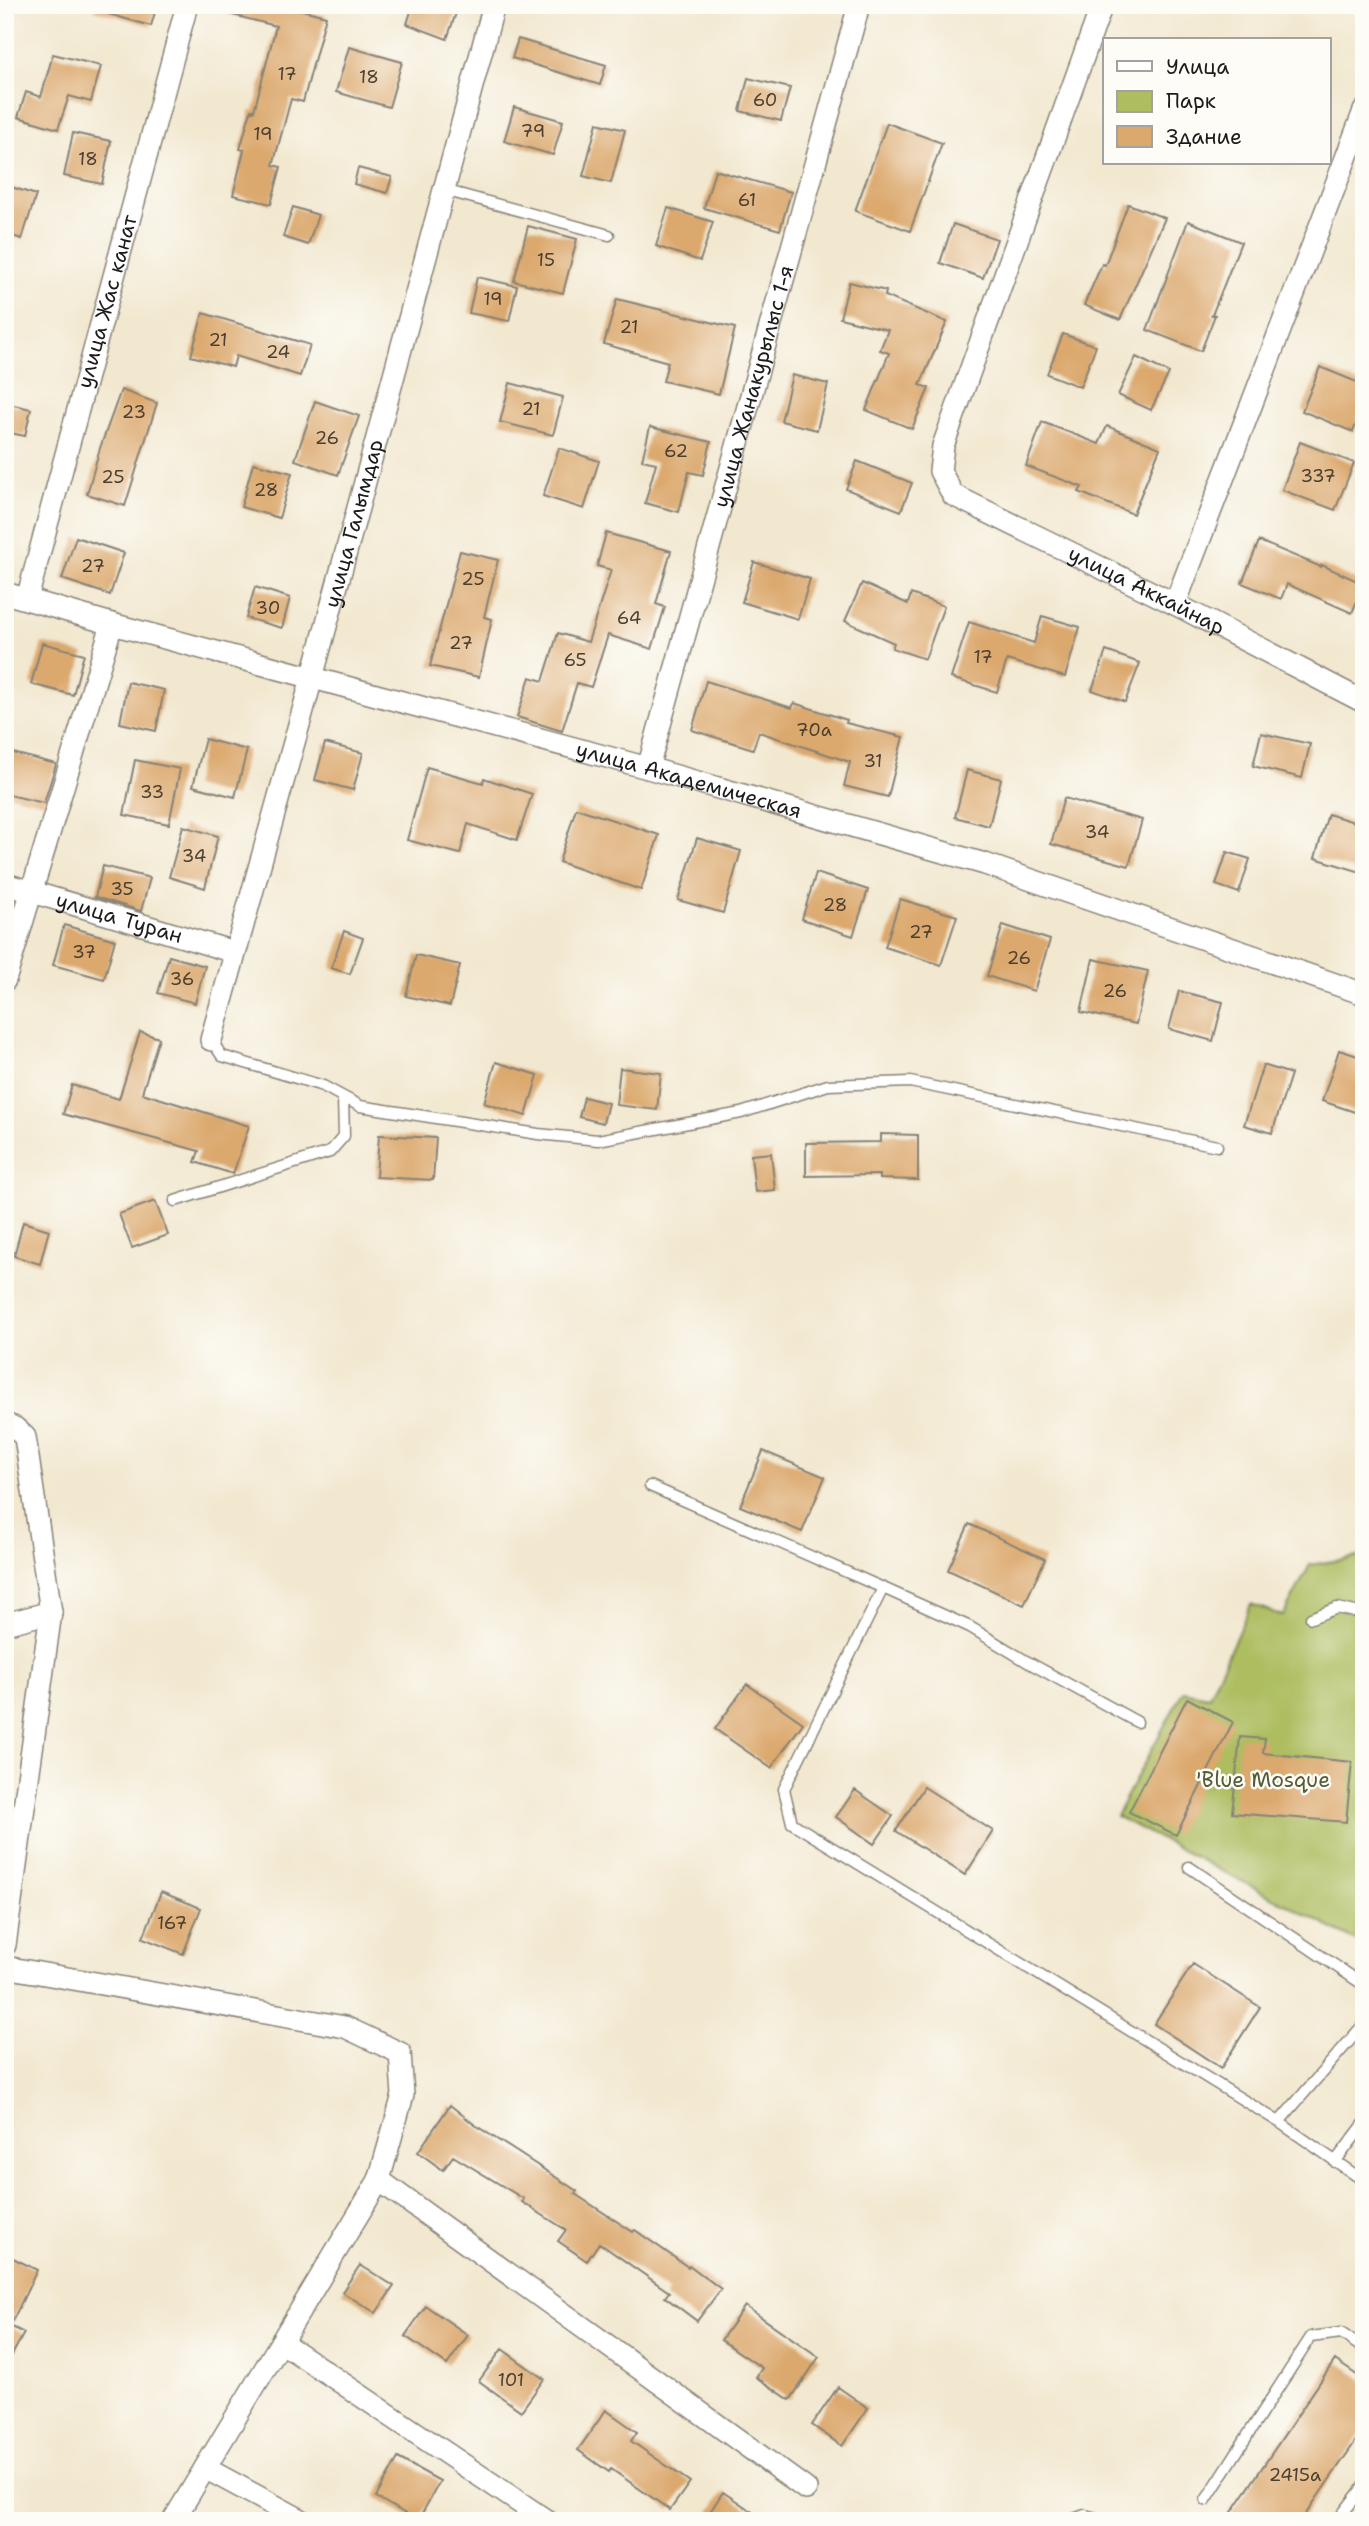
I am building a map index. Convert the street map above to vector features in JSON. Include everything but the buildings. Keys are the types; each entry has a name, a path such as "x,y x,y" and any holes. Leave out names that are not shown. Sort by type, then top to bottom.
{"street":[{"name":"улица Жас канат","path":"27,599 187,5"},
{"name":"улица Галымдар","path":"211,1040 494,5"},
{"name":"улица Жанакурылыс 1-я","path":"648,768 859,5"},
{"name":"улица Аккайнар","path":"1102,5 943,446 940,471 953,495 1175,604 1364,702"},
{"path":"1175,604 1364,111"},
{"name":"улица Академическая","path":"5,593 648,768 985,864 1364,994"},
{"path":"5,980 112,624"},
{"name":"улица Туран","path":"5,884 234,952"},
{"path":"5,1424 25,1437 51,1612 5,1945"},
{"path":"5,1624 51,1612"},
{"path":"5,1967 345,2027 400,2053 403,2095 379,2180 173,2521"},
{"path":"379,2180 806,2489"},
{"path":"281,2342 547,2521"},
{"path":"205,2468 303,2521"}],"lane":[{"path":"444,190 609,234"},
{"path":"211,1040 222,1056 323,1086 360,1107 525,1132 598,1140 741,1114 828,1085 910,1082 1217,1146"},
{"path":"174,1201 330,1152 344,1136 343,1097"},
{"path":"650,1486 970,1627 1137,1723"},
{"path":"883,1588 784,1788 792,1824 1279,2122 1364,2181"},
{"path":"1311,1618 1338,1608 1364,1614"},
{"path":"1188,1867 1364,1985"},
{"path":"1279,2122 1364,2024"},
{"path":"1335,2162 1364,2124"},
{"path":"1206,2500 1311,2337 1341,2333 1364,2349"},
{"path":"1337,2521 1364,2486"},
{"path":"1068,2521 1085,2515 1107,2521"}],"green space":[{"name":"'Blue Mosque","path":"1364,1556 1364,1945 1116,1816 1183,1691 1209,1696 1251,1604 1283,1616 1310,1565"}]}
